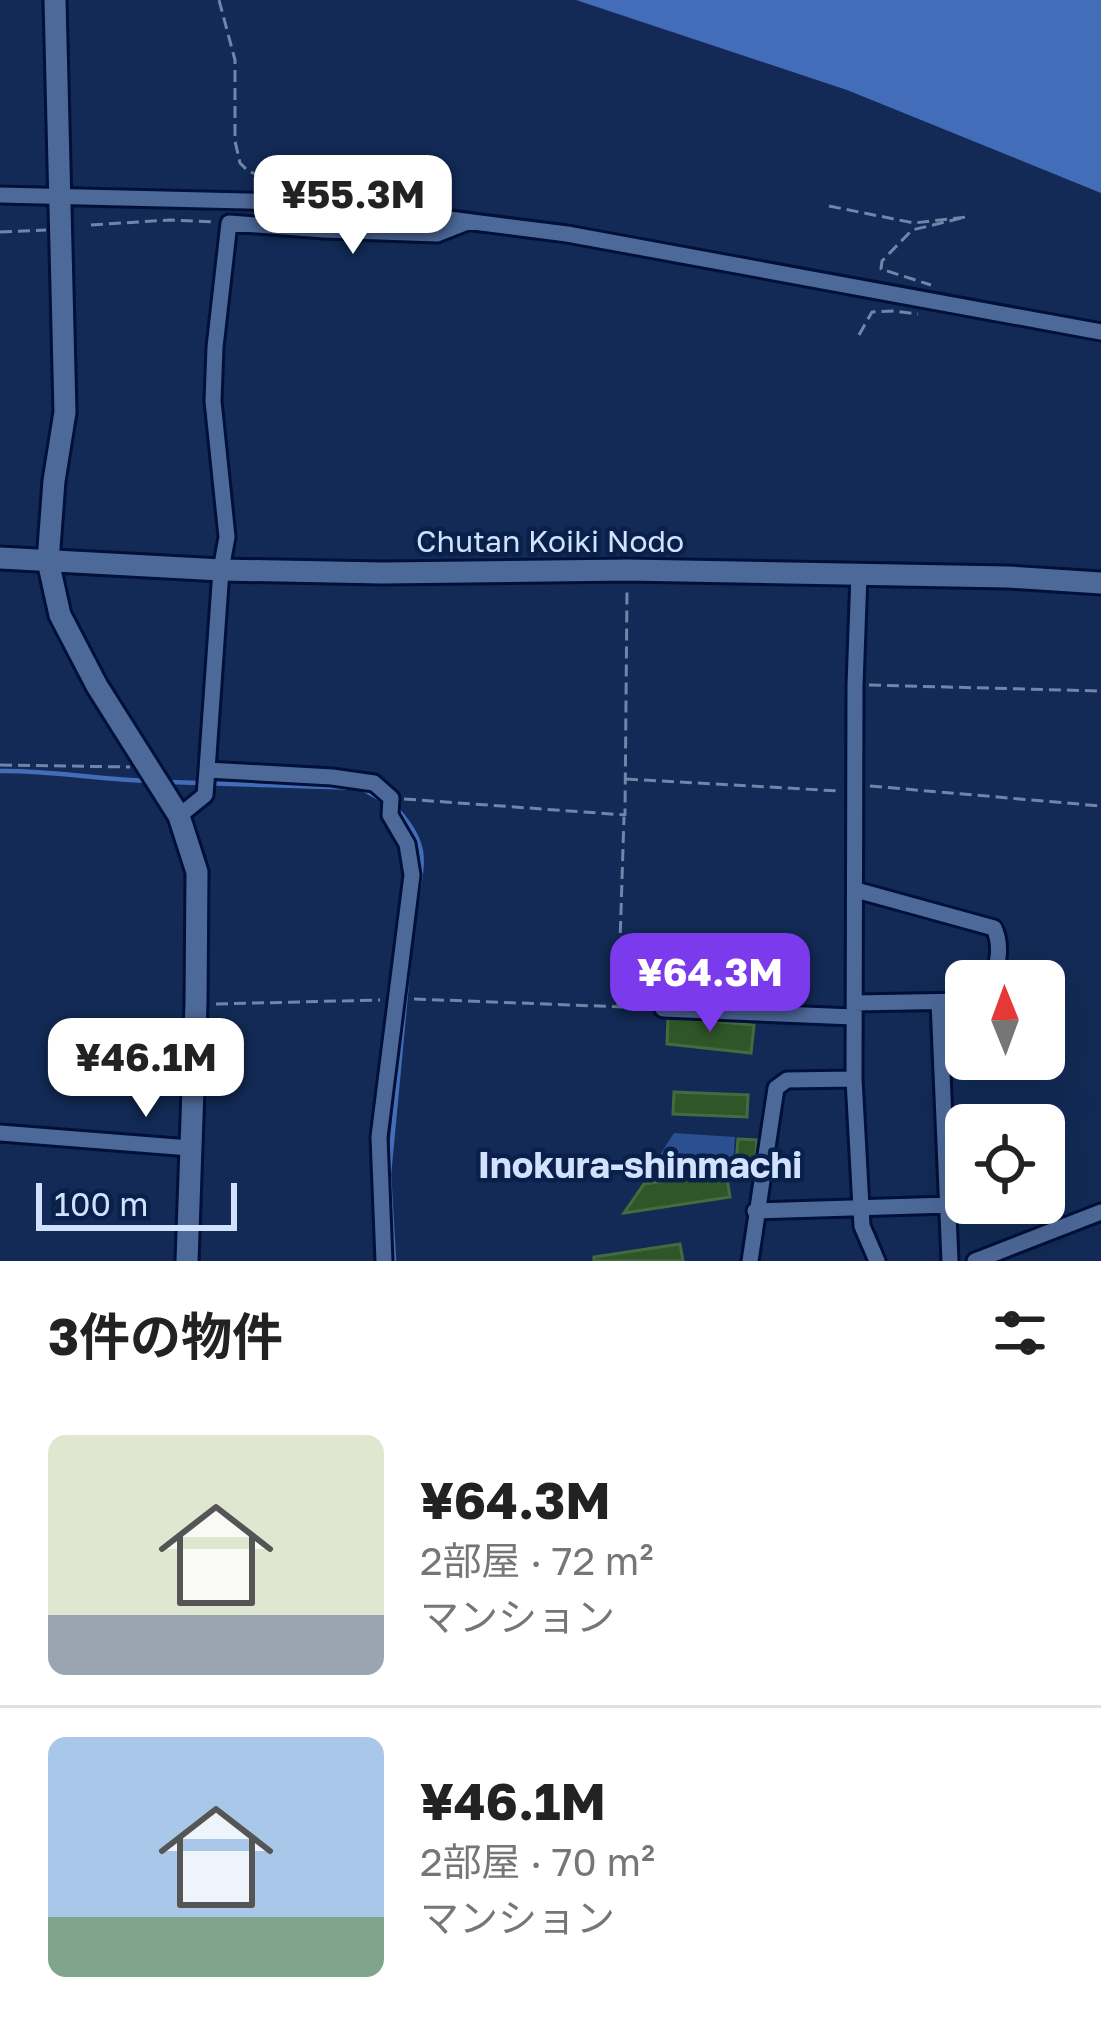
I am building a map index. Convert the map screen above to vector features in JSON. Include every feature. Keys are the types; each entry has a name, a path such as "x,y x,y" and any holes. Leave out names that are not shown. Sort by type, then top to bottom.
{"street":[{"path":"55,0 65,412 48,561 60,615 97,686 178,816 196,872 187,1261"},
{"path":"0,195 289,202 468,221 567,234 1101,332"},
{"path":"178,816 205,795 227,537 214,383 229,223 437,234 468,221"},
{"name":"Chutan Koiki Nodo","path":"0,558 221,570 628,570 1101,583"},
{"path":"859,574 854,1079 862,1226 877,1261"},
{"path":"207,770 374,783 392,798 390,814 407,844 412,875 380,1137 384,1261"},
{"path":"856,890 994,928 999,960"},
{"path":"939,1002 945,1123"},
{"path":"663,1009 854,1010 945,1002"},
{"path":"750,1261 776,1088 787,1080 854,1079"},
{"path":"0,1133 190,1148"},
{"path":"755,1211 945,1204"},
{"path":"975,1261 1101,1212"},
{"path":"949,1224 950,1261"}],"path":[{"path":"219,0 235,60 235,141 240,164 266,178 361,188 396,197"},
{"path":"829,206 914,223 966,218 912,230 882,261 881,269 938,287"},
{"path":"91,225 170,220 229,223"},
{"path":"0,232 62,229"},
{"path":"859,335 872,312 929,316"},
{"path":"618,1007 628,570"},
{"path":"856,685 1101,691"},
{"path":"0,765 147,767"},
{"path":"625,779 857,788 1101,806"},
{"path":"392,798 625,815"},
{"path":"196,1004 396,999 663,1009"}],"shaded area":[{"path":"576,0 1101,0 1101,193 847,90"},
{"path":"674,1133 735,1137 733,1167 645,1178"}],"building":[{"path":"668,1017 754,1025 751,1053 667,1044"},
{"path":"674,1092 748,1095 747,1117 673,1114"},
{"path":"738,1139 757,1140 755,1163 736,1162"},
{"path":"726,1172 730,1197 624,1213 644,1184"},
{"path":"680,1244 683,1261 594,1261 594,1257"}],"waterway":[{"path":"0,771 151,781"},
{"path":"168,782 361,788 387,803"},
{"path":"397,809 419,843 416,903"},
{"path":"394,1261 389,1174 410,950"}],"district":[{"name":"Inokura-shinmachi","path":"640,1165"}]}
